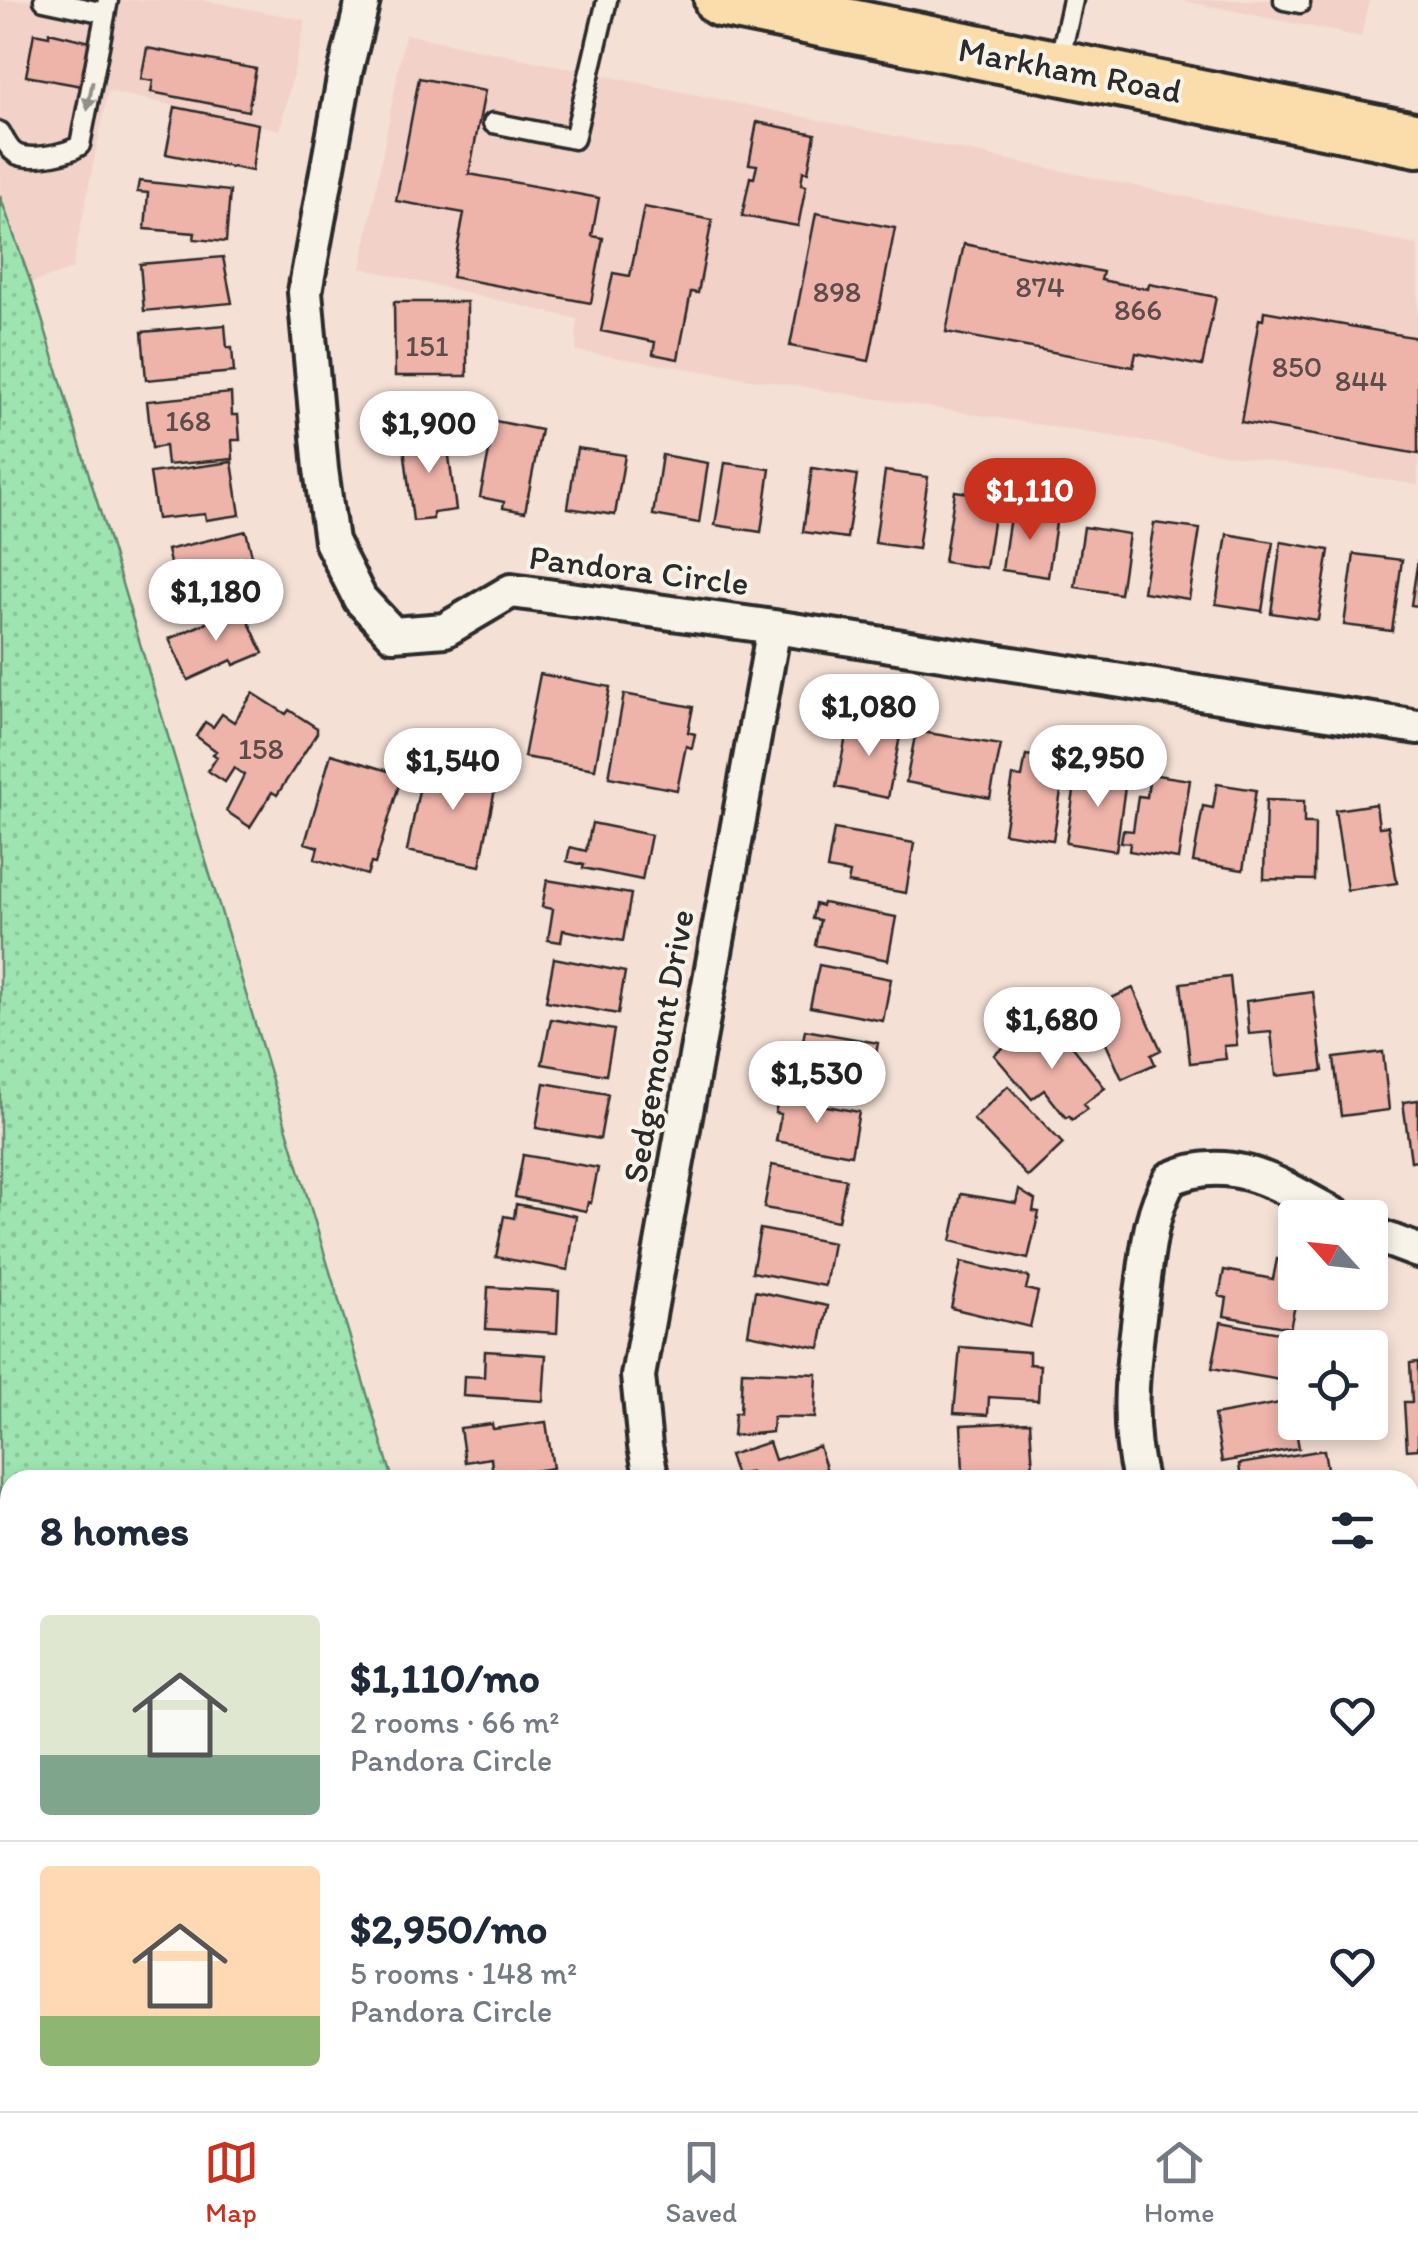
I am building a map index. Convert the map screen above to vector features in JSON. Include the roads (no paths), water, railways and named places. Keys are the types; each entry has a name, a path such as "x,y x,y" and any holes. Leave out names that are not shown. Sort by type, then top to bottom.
{"main road":[{"name":"Markham Road","path":"721,0 1418,140"}],"street":[{"name":"Pandora Circle","path":"363,0 345,73 305,292 331,541 360,599 393,634 445,630 511,591 774,627 1418,727"},
{"name":"Sedgemount Drive","path":"650,1470 638,1376 774,627"},
{"path":"1138,1470 1130,1429 1131,1361 1150,1227 1170,1179 1194,1168 1212,1166 1274,1182 1307,1200"},
{"path":"1388,1240 1418,1252"}],"lane":[{"path":"0,132 12,151 22,156 68,153 80,145 106,6 44,0"},
{"path":"492,123 574,138 607,0"},
{"path":"1059,66 1074,0"},
{"path":"1284,0 1300,0"}]}
